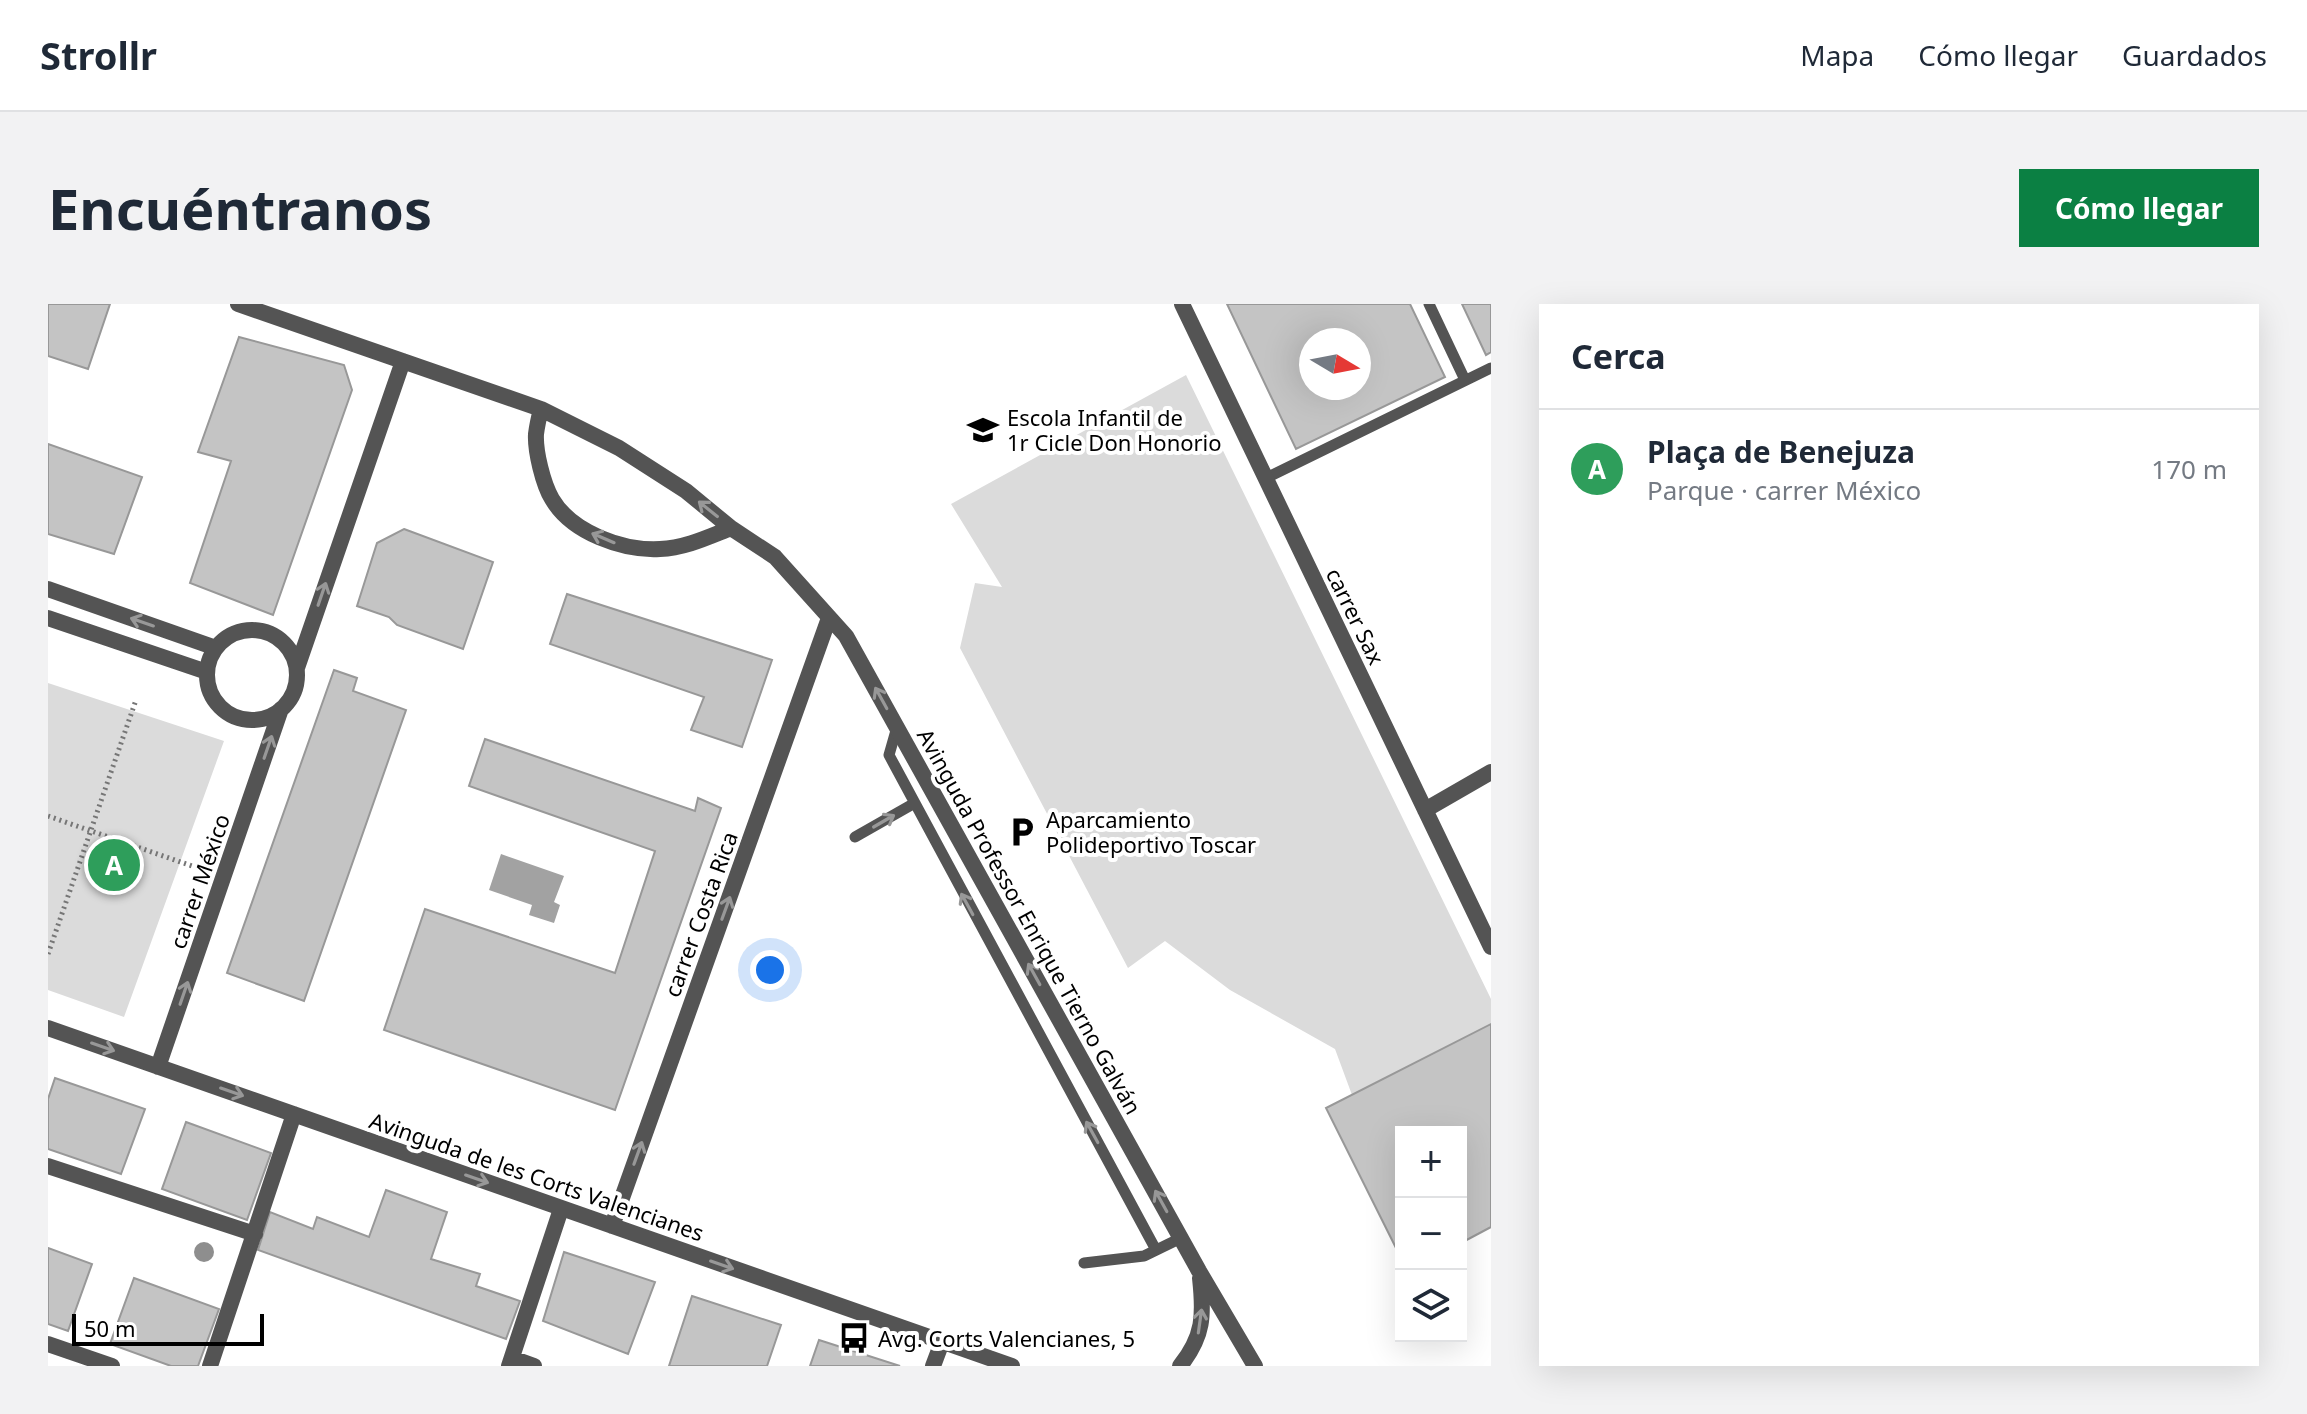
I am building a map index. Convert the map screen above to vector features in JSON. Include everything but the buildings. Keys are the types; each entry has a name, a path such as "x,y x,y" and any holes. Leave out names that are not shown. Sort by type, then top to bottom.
{"street":[{"name":"Avinguda Professor Enrique Tierno Galván","path":"238,304 541,409 619,448 686,491 731,528 775,557 846,636 1199,1271 1255,1366"},
{"name":"carrer Sax","path":"1182,304 1491,947"},
{"path":"297,668 292,655 278,638 254,630 235,634 216,648 209,661 208,686 219,706 239,719 260,720 281,709 294,692 297,668 403,361"},
{"path":"541,409 536,436 542,471 553,500 571,519 597,538 630,548 661,549 694,543 731,528"},
{"path":"48,589 216,648"},
{"path":"48,618 207,672"},
{"name":"carrer Costa Rica","path":"612,1226 829,618"},
{"name":"carrer México","path":"158,1067 281,709"},
{"path":"1425,810 1491,772"},
{"name":"Avinguda de les Corts Valencianes","path":"48,1028 1012,1366"},
{"path":"210,1366 294,1114"},
{"path":"48,1166 255,1234"},
{"path":"534,1366 511,1362 561,1209"},
{"path":"1180,1366 1192,1351 1203,1322 1199,1271"},
{"path":"933,1366 942,1342"},
{"path":"48,1344 112,1366"}],"lane":[{"path":"1429,304 1465,380"},
{"path":"1266,478 1491,368"},
{"path":"897,727 889,755 913,804 1156,1250"},
{"path":"855,837 913,804"},
{"path":"1084,1263 1144,1256 1181,1238"}],"path":[{"path":"48,954 136,700"},
{"path":"48,816 192,866"}],"shaded area":[{"path":"1186,375 1491,999 1491,1024 1352,1095 1335,1049 1230,990 1165,941 1128,968 960,648 975,583 1002,587 951,504"},
{"path":"48,683 224,741 124,1017 48,990"},
{"path":"501,854 564,876 554,902 560,905 554,923 529,915 532,905 489,890"}],"place":[{"name":"Escola Infantil de 1r Cicle Don Honorio","path":"983,430"},
{"name":"Aparcamiento Polideportivo Toscar","path":"1022,832"},
{"name":"Plaça de Benejuza","path":"114,865"},
{"name":"Avg. Corts Valencianes, 5","path":"854,1338"}]}
